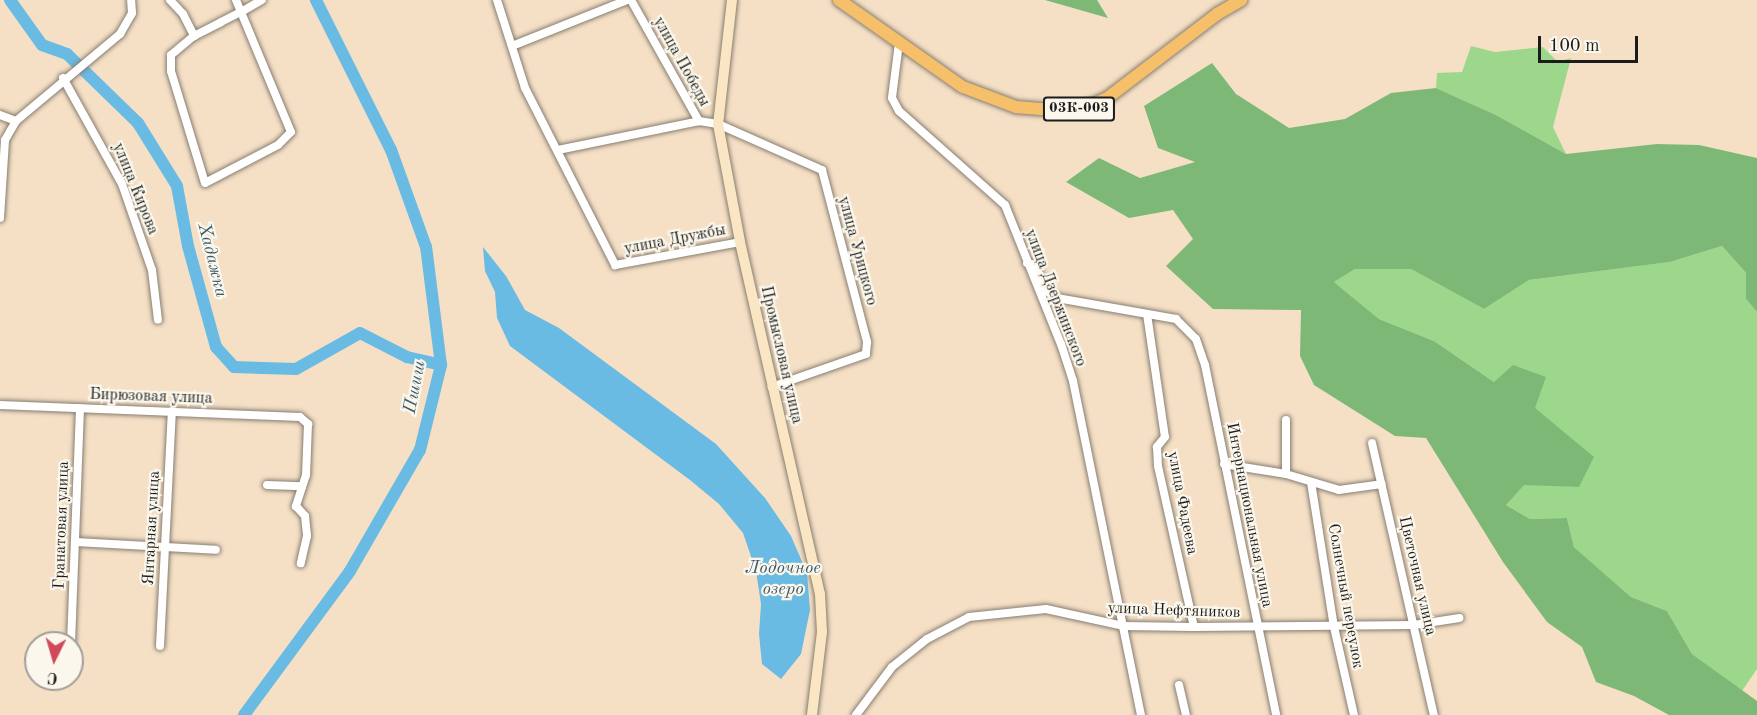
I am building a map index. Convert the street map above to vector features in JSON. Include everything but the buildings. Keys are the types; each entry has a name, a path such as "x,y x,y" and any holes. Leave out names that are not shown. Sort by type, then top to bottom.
{"main road":[{"name":"Промысловая улица","path":"732,0 718,124 740,242 820,594 822,632 812,715"},
{"name":"03К-003","path":"839,0 963,87 1016,107 1082,109 1106,99 1136,80 1217,14 1241,0"}],"street":[{"path":"0,218 4,140 16,121 127,26 132,13 131,0"},
{"path":"170,0 183,14 194,36"},
{"path":"236,0 241,12 291,132 278,145 205,183 171,70 171,55 194,36 241,12 262,0"},
{"path":"497,0 525,88 558,150 699,121"},
{"path":"512,46 629,0"},
{"name":"улица Победы","path":"629,0 699,121 718,124"},
{"name":"улица Дзержинского","path":"899,43 892,98 899,111 1005,205 1072,381 1141,715"},
{"name":"улица Кирова","path":"66,76 122,184 152,270 158,320"},
{"path":"0,115 16,121"},
{"name":"улица Урицкого","path":"718,124 822,170 867,342 866,354 772,387"},
{"name":"улица Дружбы","path":"558,150 615,266 740,242"},
{"path":"1027,263 1035,265 1046,291 1057,298 1147,314"},
{"name":"Интернациональная улица","path":"1147,314 1176,319 1186,325 1196,339 1204,365 1276,715"},
{"name":"улица Фадеева","path":"1147,314 1165,437 1157,447 1158,466 1194,627"},
{"name":"Бирюзовая улица","path":"0,405 300,417 308,424 302,486"},
{"name":"Гранатовая улица","path":"71,631 80,408"},
{"name":"Янтарная улица","path":"160,646 163,548 172,411"},
{"path":"1286,420 1286,474"},
{"name":"Цветочная улица","path":"1372,443 1434,715"},
{"path":"1224,464 1286,474 1339,490 1382,484"},
{"name":"Солнечный переулок","path":"1311,482 1334,627 1354,715"},
{"path":"267,484 302,486 296,506 305,516 307,536 301,563"},
{"path":"75,542 216,550"},
{"name":"улица Нефтяников","path":"856,715 892,667 927,639 969,617 1046,609 1123,626 1194,627 1414,625 1459,618"},
{"path":"1179,685 1186,715"}],"green space":[{"path":"1045,0 1097,0 1108,18"},
{"path":"1471,46 1495,52 1543,47 1558,62 1571,58 1553,127 1566,154 1496,115 1436,88 1437,73 1462,72"},
{"path":"1212,63 1236,94 1289,128 1345,119 1391,93 1436,88 1496,115 1566,154 1657,144 1699,145 1757,158 1757,312 1746,299 1746,273 1722,246 1670,262 1529,280 1484,309 1411,269 1355,269 1334,282 1379,319 1434,341 1494,382 1513,365 1546,377 1535,408 1594,457 1579,487 1524,485 1506,505 1530,519 1567,518 1574,547 1631,597 1667,611 1692,654 1757,701 1757,715 1669,715 1634,696 1596,682 1582,647 1547,622 1503,562 1426,438 1395,436 1314,385 1300,356 1301,310 1213,309 1166,266 1193,239 1173,210 1129,218 1066,182 1099,158 1140,178 1195,162 1158,148 1144,106"},
{"path":"1722,246 1746,273 1746,299 1757,312 1757,669 1742,691 1692,654 1667,611 1631,597 1574,547 1567,518 1530,519 1506,505 1523,484 1578,487 1494,382 1434,341 1379,319 1334,282 1355,269 1411,269 1484,309 1529,280 1670,262"}],"water":[{"name":"Лодочное озеро","path":"483,247 506,276 525,310 559,328 716,444 765,498 791,536 807,573 810,610 801,654 781,679 762,664 759,634 761,604 756,571 743,533 719,504 690,480 510,346 497,318 495,292 485,271"}],"waterway":[{"name":"Хадажка","path":"10,0 42,45 67,54 138,123 177,186 188,246 216,347 234,367 296,369 360,333 407,357 441,365"},
{"name":"Пшиш","path":"244,715 350,571 420,450 441,365 426,247 391,150 316,0"}]}
